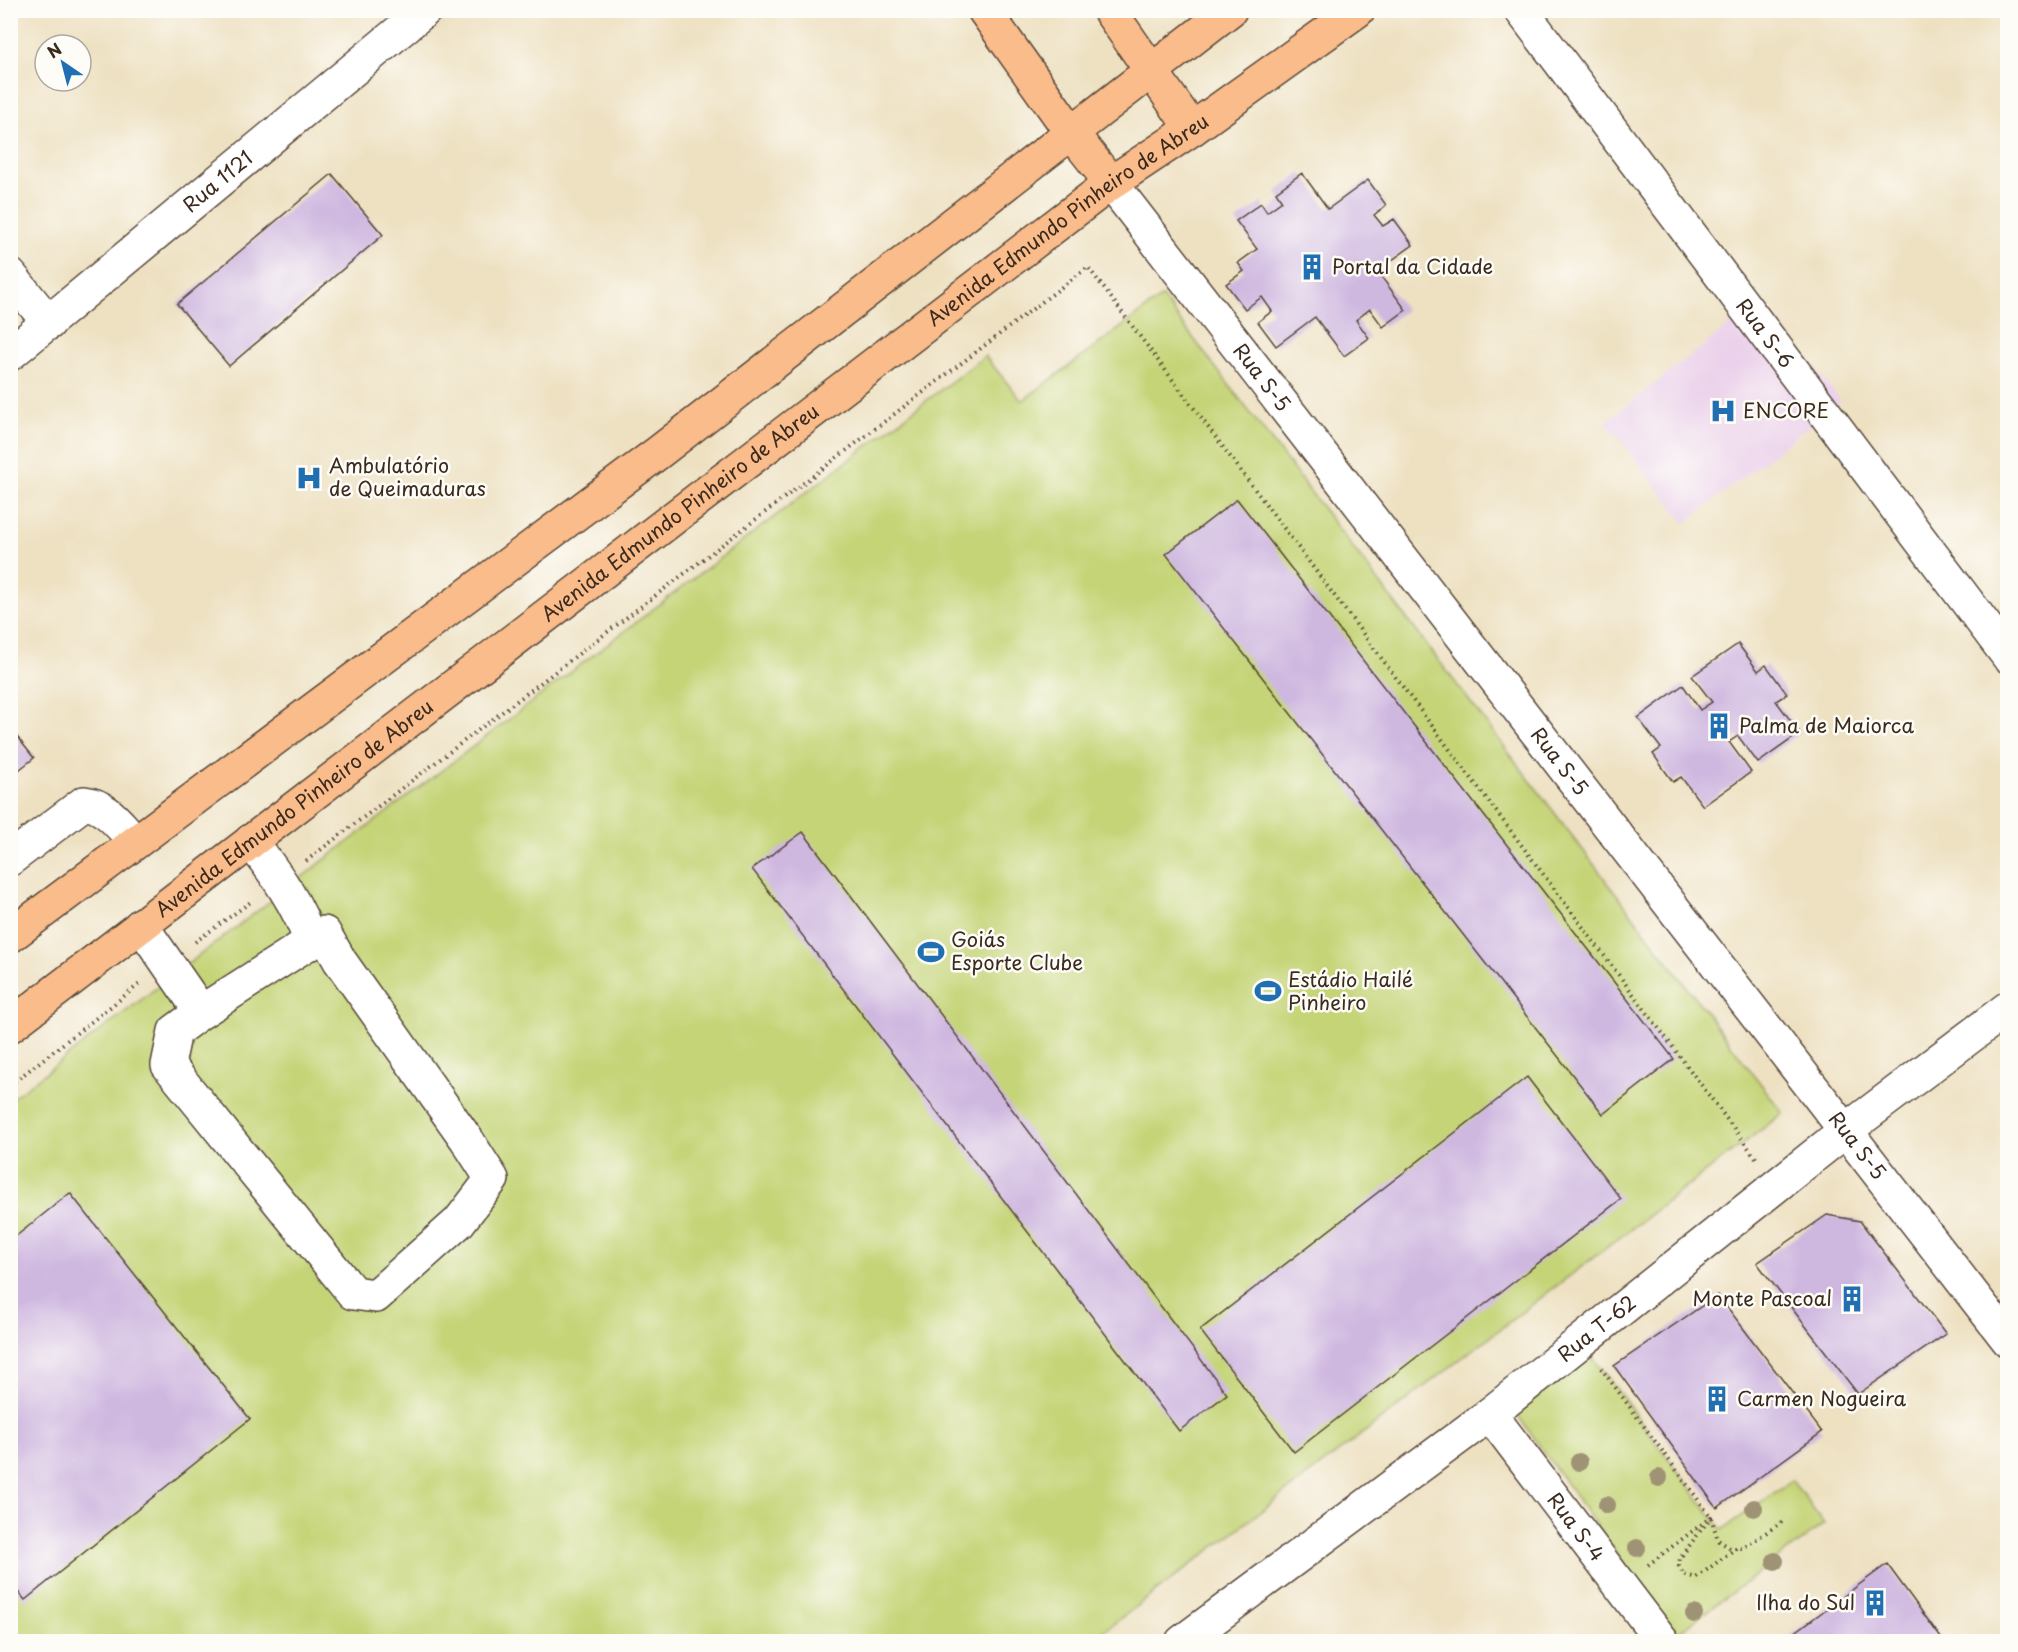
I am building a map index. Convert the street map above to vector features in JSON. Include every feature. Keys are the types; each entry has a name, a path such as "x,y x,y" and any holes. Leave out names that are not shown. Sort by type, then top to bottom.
{"main road":[{"path":"984,10 1071,132 1111,183"},
{"path":"1109,10 1192,129"},
{"path":"10,936 659,452 1230,10"},
{"name":"Avenida Edmundo Pinheiro de Abreu","path":"10,1026 1111,183 1192,129 1358,10"}],"street":[{"name":"Rua 1121","path":"10,354 425,10"},
{"name":"Rua S-6","path":"1521,10 2007,656"},
{"name":"Rua S-5","path":"1111,183 2007,1340"},
{"path":"10,275 49,323"},
{"path":"10,859 84,803 96,804 135,841"},
{"path":"256,837 286,877 303,919 317,938 340,961 492,1179 459,1222 376,1296 352,1293 168,1065 175,1031 317,938"},
{"path":"141,925 201,1012"},
{"name":"Rua T-62","path":"1182,1641 1490,1414 1845,1131 2007,1008"},
{"name":"Rua S-4","path":"1490,1414 1663,1641"}],"path":[{"path":"10,1085 167,962 286,877 1088,267 1762,1165"},
{"path":"1600,1367 1711,1517 1718,1539 1730,1548 1743,1548 1782,1522"},
{"path":"2000,1372 2007,1381"},
{"path":"1711,1517 1680,1558 1679,1566 1683,1574 1696,1578 1737,1548"},
{"path":"1622,1586 1711,1517"},
{"path":"1139,1641 1149,1634"}],"shaded area":[{"name":"ENCORE","path":"1761,300 1841,401 1685,523 1606,422"}],"green space":[{"name":"Goiás Esporte Clube","path":"1162,297 1783,1113 1091,1641 11,1642 11,1099 985,356 1022,401"},
{"path":"1588,1351 1722,1530 1792,1480 1824,1524 1675,1635 1513,1409"}],"building":[{"name":"Portal da Cidade","path":"1302,173 1328,209 1368,180 1386,205 1374,215 1383,226 1394,219 1413,245 1377,271 1406,310 1383,327 1370,309 1356,320 1369,338 1344,356 1315,317 1276,346 1258,322 1272,311 1262,297 1245,309 1226,284 1244,271 1238,263 1257,249 1236,221 1261,203 1267,212 1282,201 1276,192"},
{"path":"332,174 383,235 229,366 177,304"},
{"path":"1237,499 1674,1059 1603,1114 1166,554"},
{"name":"Palma de Maiorca","path":"1738,644 1758,671 1766,665 1787,694 1776,701 1800,733 1758,763 1738,736 1729,742 1751,772 1703,806 1681,777 1673,782 1653,754 1661,748 1638,718 1683,685 1700,710 1712,702 1692,676"},
{"path":"10,728 34,758 10,777"},
{"path":"803,832 1227,1394 1179,1431 752,869"},
{"path":"1527,1077 1621,1199 1294,1452 1200,1330"},
{"path":"70,1193 250,1419 25,1600 10,1582 10,1241"},
{"name":"Monte Pascoal","path":"1827,1215 1860,1221 1946,1334 1858,1394 1757,1263"},
{"name":"Carmen Nogueira","path":"1718,1295 1822,1432 1717,1508 1614,1366"},
{"name":"Ilha do Sul","path":"1887,1564 1944,1642 1782,1642"}],"place":[{"name":"Portal da Cidade","path":"1312,267"},
{"name":"ENCORE","path":"1723,411"},
{"name":"Ambulatório de Queimaduras","path":"309,478"},
{"name":"Palma de Maiorca","path":"1719,726"},
{"name":"Goiás Esporte Clube","path":"931,952"},
{"name":"Estádio Hailé Pinheiro","path":"1268,991"},
{"name":"Monte Pascoal","path":"1852,1299"},
{"name":"Carmen Nogueira","path":"1717,1399"},
{"name":"Ilha do Sul","path":"1875,1603"}]}
